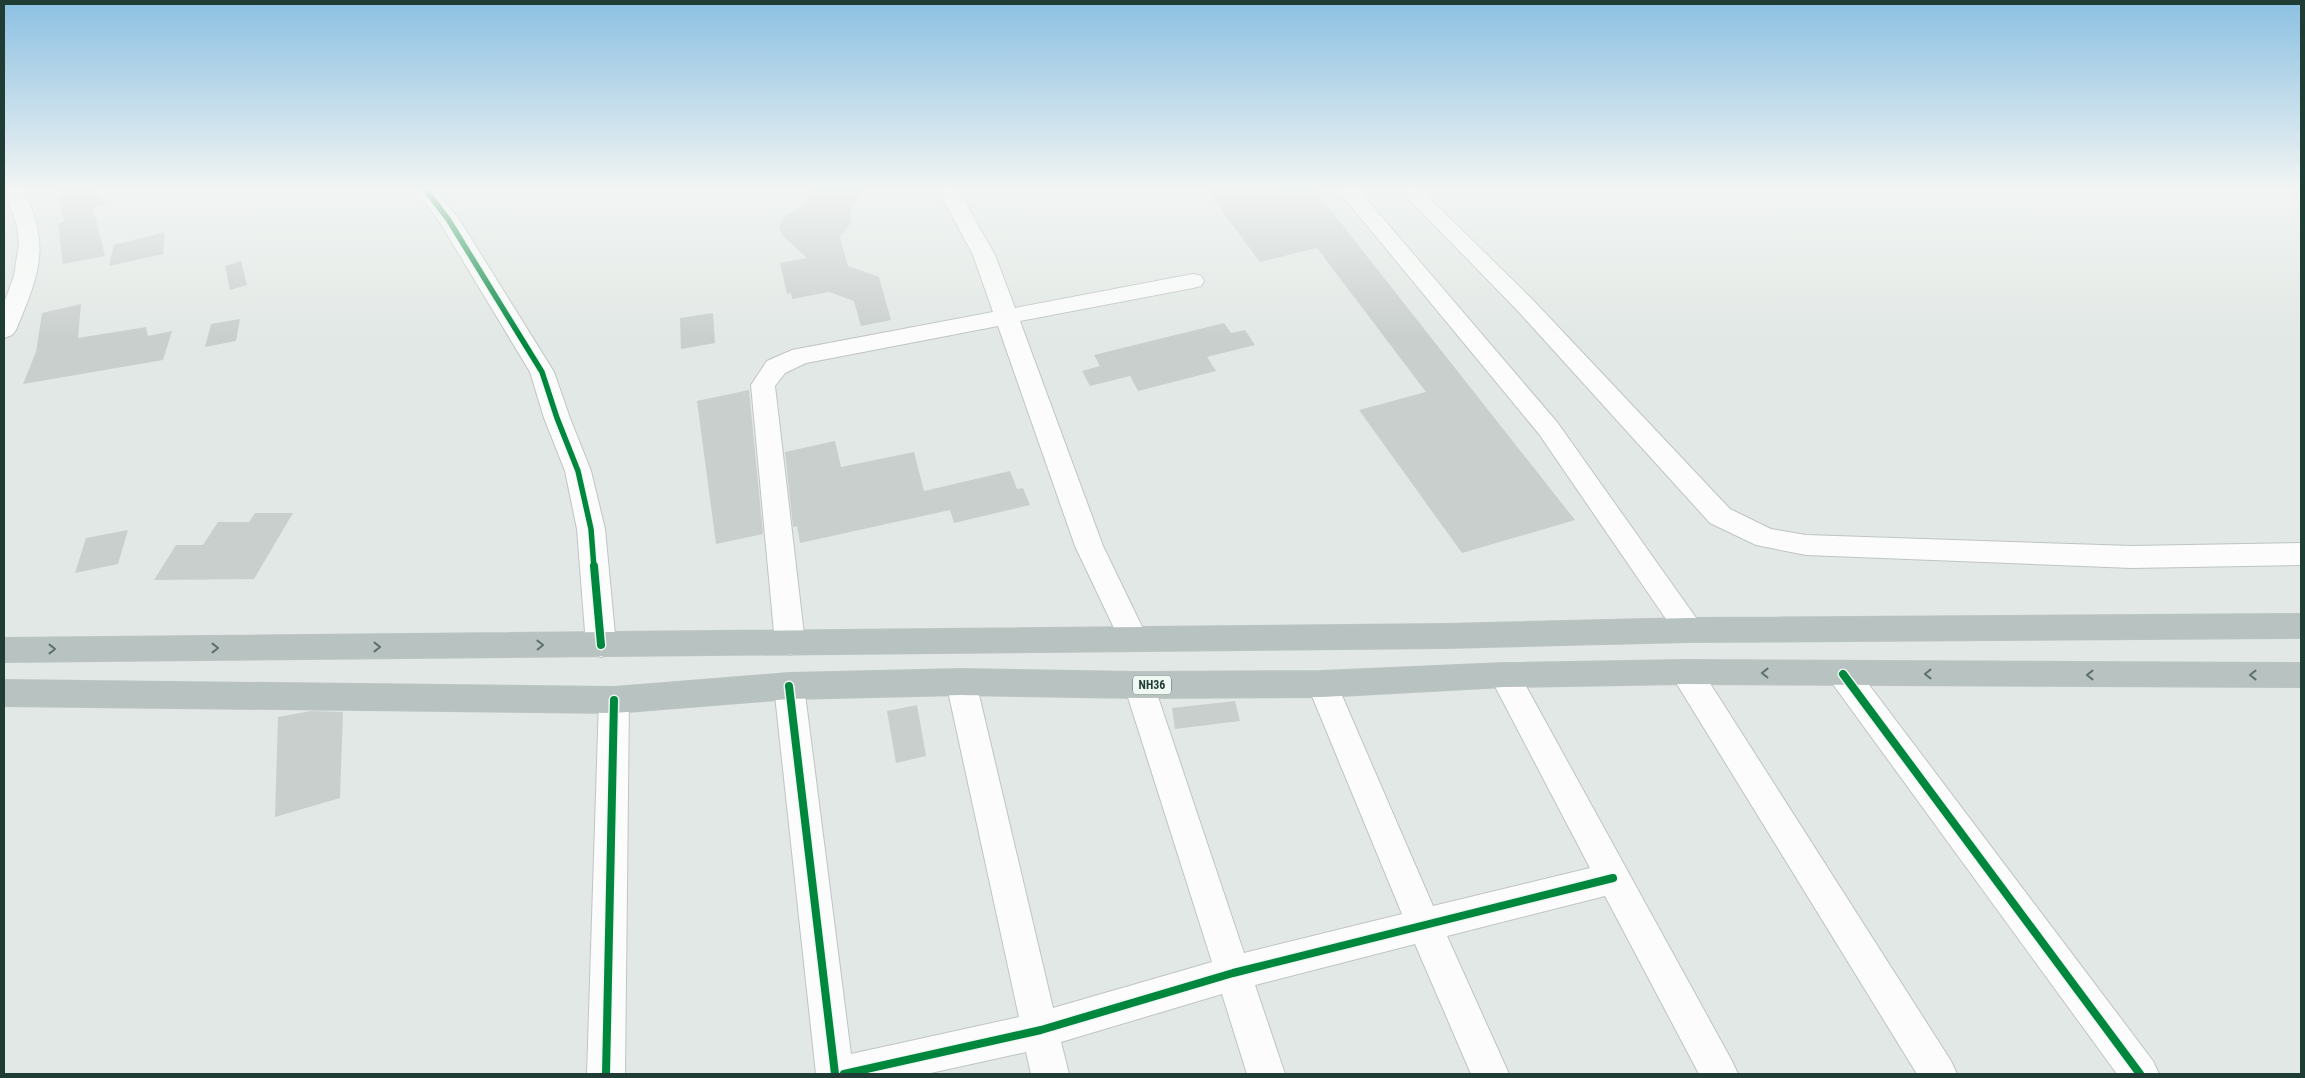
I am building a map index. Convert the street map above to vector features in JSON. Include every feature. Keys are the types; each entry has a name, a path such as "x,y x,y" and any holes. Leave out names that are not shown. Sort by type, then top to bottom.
{"highway":[{"path":"4,650 1445,636 1689,630 2301,626"},
{"name":"NH36","path":"4,693 614,700 789,686 962,682 1139,685 1322,684 1504,675 1686,672 2301,675"}],"street":[{"path":"4,330 27,273 31,250 26,238"},
{"path":"460,238 542,372 557,418 578,471 591,529 601,645"},
{"path":"975,238 984,256 1004,316 1089,546 1133,639"},
{"path":"1388,238 1548,428 1689,630"},
{"path":"1458,238 1524,304 1720,516 1766,538 1806,545 2132,557 2301,554"},
{"path":"4,279 27,273"},
{"path":"790,643 763,385 776,367 800,356 1193,281"},
{"path":"1686,672 1938,1074"},
{"path":"1843,674 2140,1074"},
{"path":"1504,675 1719,1074"},
{"path":"962,682 1050,1074"},
{"path":"1322,684 1424,925 1490,1074"},
{"path":"1139,685 1266,1074"},
{"path":"789,686 835,1074"},
{"path":"606,1074 614,700"},
{"path":"844,1074 1041,1030 1233,973 1613,878"}],"building":[{"path":"60,238 101,238 105,256 63,264"},
{"path":"140,238 164,238 163,254 109,266 114,245"},
{"path":"786,238 840,238 848,266 879,277 891,320 861,326 854,301 829,292 792,299 791,293 787,294 780,263 807,258"},
{"path":"1242,238 1353,238 1575,520 1462,553 1359,410 1426,392 1317,248 1260,262"},
{"path":"241,261 247,285 230,290 225,266"},
{"path":"81,304 78,338 146,327 148,336 172,331 163,360 23,384 36,352 42,313"},
{"path":"713,313 715,343 681,349 680,318"},
{"path":"240,319 236,341 205,347 211,324"},
{"path":"1224,323 1231,333 1245,330 1255,345 1207,357 1216,371 1138,391 1130,376 1090,386 1082,371 1100,366 1094,355"},
{"path":"749,390 763,534 716,544 697,401"},
{"path":"835,441 841,467 914,452 924,491 1010,471 1017,489 1023,488 1030,505 954,523 950,510 800,543 797,526 793,527 785,452"},
{"path":"255,513 293,513 254,579 154,580 176,545 203,545 218,522 249,522"},
{"path":"128,530 118,564 75,573 86,538"},
{"path":"1235,701 1240,721 1175,729 1172,708"},
{"path":"917,705 926,756 896,763 887,711"},
{"path":"311,711 343,712 340,798 275,817 278,717"}],"cycle path":[{"path":"460,238 542,372 557,418 578,471 591,529 601,645"},
{"path":"1843,674 2140,1074"},
{"path":"789,686 835,1074"},
{"path":"606,1074 614,700"},
{"path":"844,1074 1041,1030 1233,973 1613,878"}]}
